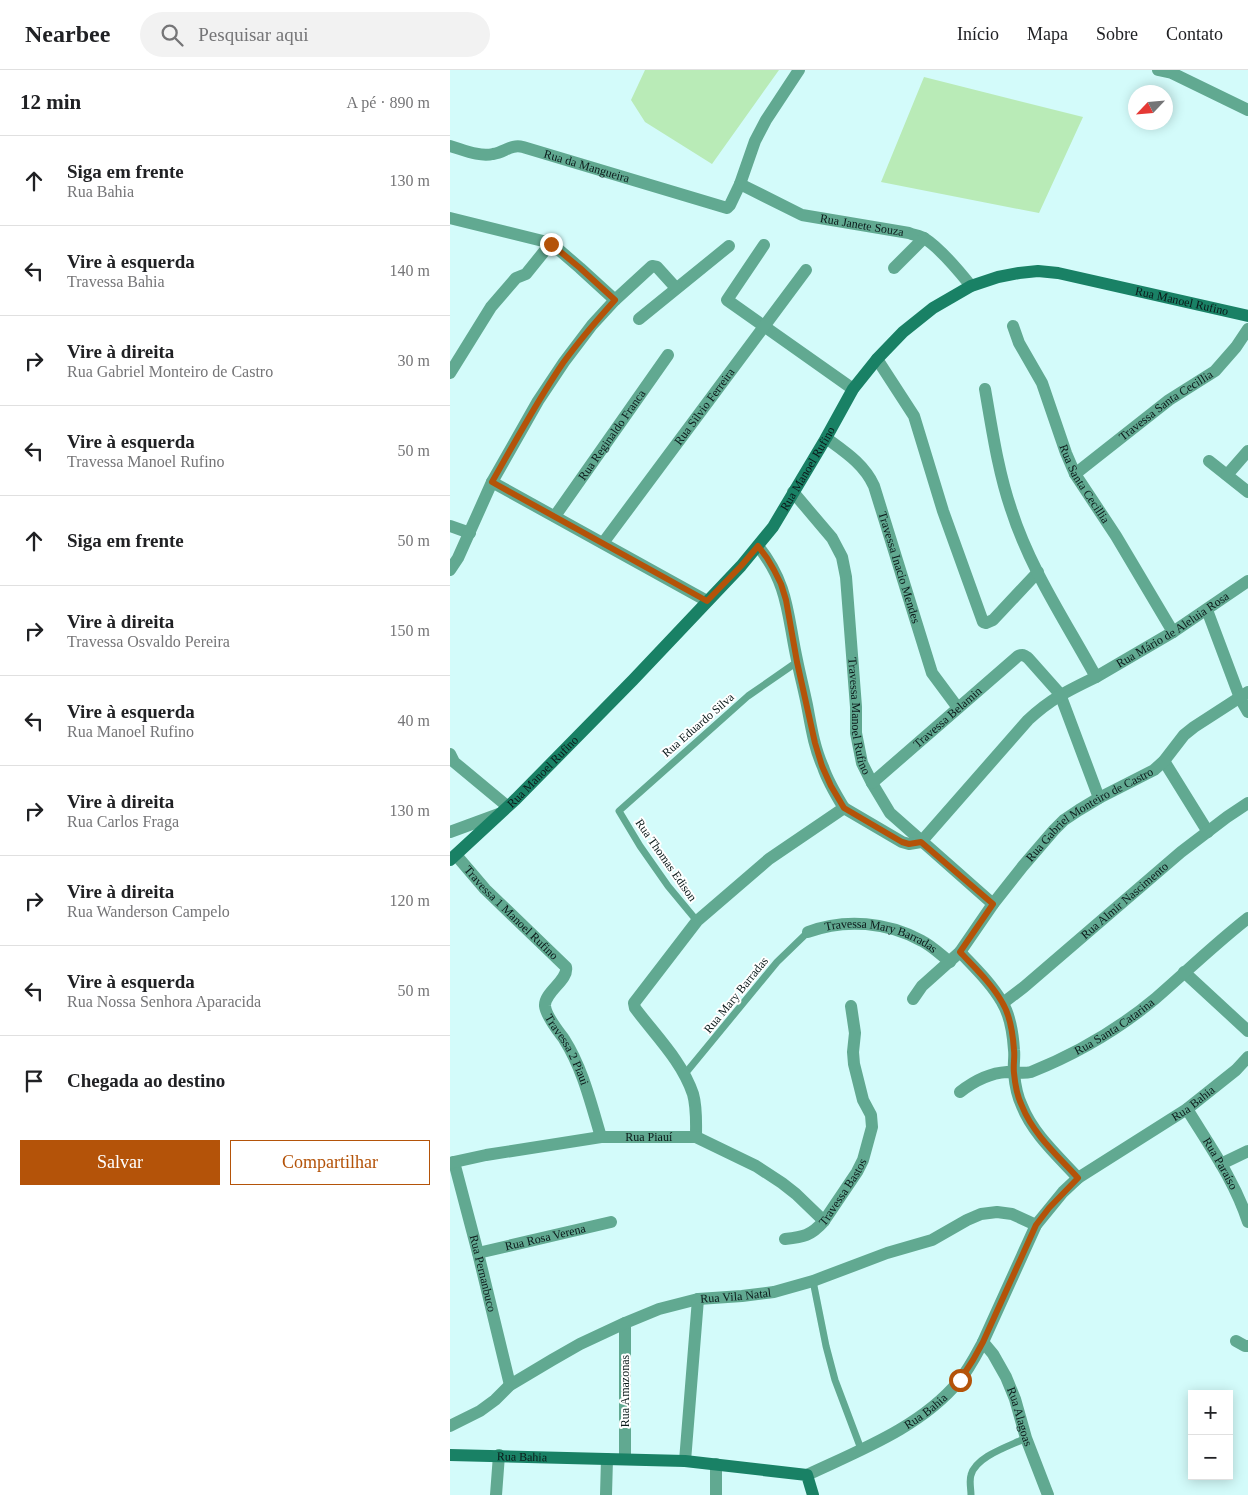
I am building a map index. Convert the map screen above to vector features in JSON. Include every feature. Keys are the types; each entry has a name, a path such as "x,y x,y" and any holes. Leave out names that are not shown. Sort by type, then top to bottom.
{"main road":[{"name":"Rua Manoel Rufino","path":"453,858 504,810 633,680 741,566 773,527 854,389 877,359 904,332 933,308 971,286 998,277 1038,271 1058,273 1248,316"},
{"name":"Rua Bahia","path":"450,1455 685,1461 807,1475"},
{"path":"807,1475 813,1495"}],"street":[{"path":"740,184 755,141 766,120 799,70"},
{"path":"1158,70 1171,71 1248,110"},
{"name":"Rua da Mangueira","path":"450,146 484,155 517,145 724,208 729,207 740,184"},
{"name":"Rua Janete Souza","path":"740,184 802,215 909,233 924,238 951,263 971,286"},
{"path":"450,218 551,244 615,300"},
{"path":"894,268 924,238"},
{"path":"450,373 491,307 516,278 526,274 551,244"},
{"path":"764,245 727,300 854,389"},
{"path":"639,319 729,246"},
{"path":"450,570 470,533 492,482 538,401 592,325 615,300 652,266 657,267 676,288"},
{"name":"Rua Silvio Ferreira","path":"602,543 806,270"},
{"name":"Rua Santa Cecillia","path":"1013,326 1019,342 1042,383 1075,474 1116,536 1173,632"},
{"name":"Travessa Santa Cecillia","path":"1075,474 1170,400 1215,370 1236,347 1248,329"},
{"name":"Rua Reginaldo Franca","path":"555,516 668,355"},
{"path":"877,359 914,416 943,511 983,622 986,623 993,620 1038,572"},
{"path":"985,389 994,439 1011,509 1038,572 1096,677"},
{"name":"Travessa Inacio Mendes","path":"826,438 853,458 870,476 932,673 958,708"},
{"path":"1227,475 1248,451"},
{"path":"1209,461 1248,492"},
{"path":"492,482 707,601"},
{"name":"Travessa Manoel Rufino","path":"793,492 832,538 842,557 846,577 856,707 856,733 862,763 872,784 890,813 993,904"},
{"path":"450,526 470,533"},
{"path":"758,546 781,584 786,600 797,662 815,743 831,786 844,808 902,842 909,844 921,842"},
{"name":"Rua Mário de Aleluia Rosa","path":"921,842 1042,706 1060,694 1096,677 1173,632 1248,581"},
{"path":"1207,610 1244,695 1248,712"},
{"name":"Travessa Belamin","path":"872,784 1018,656 1025,655 1060,694"},
{"path":"1060,694 1100,798"},
{"name":"Rua Gabriel Monteiro de Castro","path":"960,952 1022,866 1054,830 1079,810 1142,777 1164,762 1184,735 1244,695"},
{"path":"450,832 504,810 451,760"},
{"path":"1164,762 1208,832"},
{"name":"Rua Almir Nascimento","path":"1003,1003 1208,832 1248,803"},
{"path":"696,1136 696,1109 684,1075 672,1054 635,1008 634,1003 697,921 769,859 844,808"},
{"name":"Travessa 1 Manoel Rufino","path":"453,858 566,966 567,970"},
{"name":"Rua Santa Catarina","path":"960,1092 980,1079 994,1074 1014,1072 1023,1074 1031,1072 1100,1038 1156,998 1248,918"},
{"name":"Travessa Mary Barradas","path":"808,932 824,926 878,925 899,930 923,941 950,962"},
{"path":"913,999 922,986 960,952 982,975 1003,1003 1012,1033 1016,1090 1028,1120 1078,1178"},
{"name":"Travessa 2 Piaui","path":"567,970 546,999 545,1006 547,1013 579,1067 601,1137"},
{"path":"1184,972 1248,1031"},
{"name":"Travessa Bastos","path":"785,1239 809,1235 824,1222 860,1166 872,1127 871,1115 863,1100 854,1064 855,1033 851,1006"},
{"name":"Rua Bahia","path":"807,1475 861,1450 920,1417 940,1400 960,1380 973,1360 1036,1225 1049,1208 1078,1178 1187,1109 1236,1070 1248,1057"},
{"name":"Rua Paraíso","path":"1187,1109 1221,1164 1242,1205 1248,1222"},
{"name":"Rua Piauí","path":"452,1162 601,1137 696,1136 756,1166 782,1183 824,1222"},
{"path":"1221,1164 1248,1151"},
{"name":"Rua Pernanbuco","path":"452,1162 478,1253 510,1385"},
{"name":"Rua Vila Natal","path":"450,1426 480,1411 510,1385 580,1344 659,1309 698,1299 774,1292 813,1281 887,1253 932,1240 967,1220 982,1214 997,1212 1012,1214 1036,1225"},
{"name":"Rua Rosa Verena","path":"478,1253 611,1222"},
{"path":"685,1461 698,1299"},
{"name":"Rua Amazonas","path":"625,1323 626,1459"},
{"path":"1236,1341 1248,1346"},
{"name":"Rua Alagoas","path":"983,1342 993,1354 1015,1398 1026,1438 1048,1495"},
{"path":"496,1495 498,1455"},
{"path":"606,1495 607,1458"},
{"path":"716,1464 716,1495"}],"lane":[{"name":"Rua Eduardo Silva","path":"619,811 748,696 797,662"},
{"name":"Rua Thomas Edison","path":"619,811 640,846 668,886 697,921"},
{"name":"Rua Mary Barradas","path":"684,1075 777,962 808,932"},
{"path":"813,1281 835,1380 861,1450"},
{"path":"971,1495 971,1475 975,1466 991,1455 1026,1438"}],"green space":[{"path":"645,70 779,70 712,164 645,122 631,100"},
{"path":"924,77 1083,117 1039,213 881,182"}],"route":[{"path":"551,244 615,300 592,325 564,362 538,401 492,482 707,601 758,546 781,584 786,600 797,662 815,743 822,766 844,808 902,842 909,844 921,842 993,904 960,952 982,975 1003,1003 1012,1033 1016,1090 1028,1120 1078,1178 1063,1192 1036,1225 983,1342 960,1380"}]}
